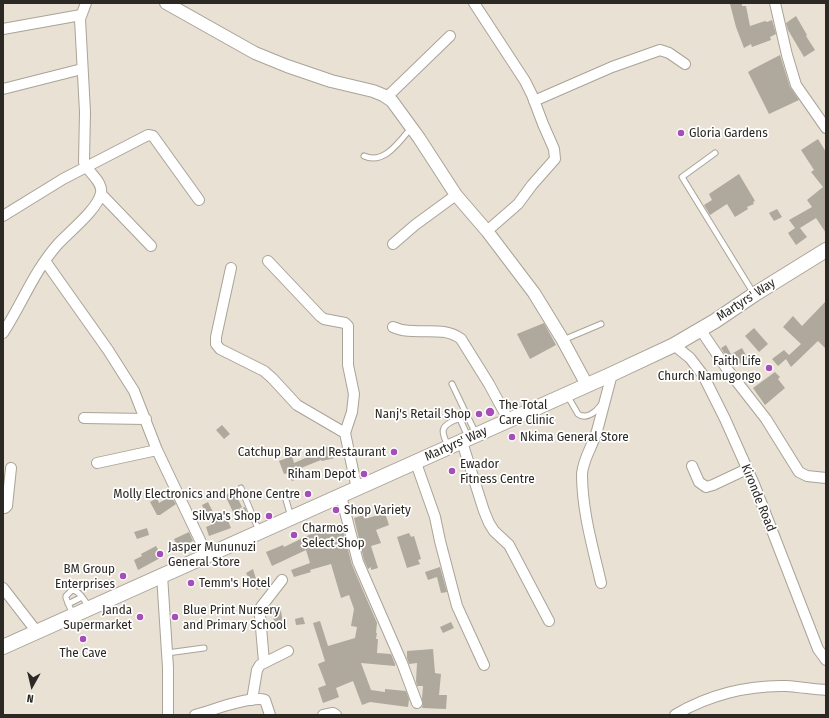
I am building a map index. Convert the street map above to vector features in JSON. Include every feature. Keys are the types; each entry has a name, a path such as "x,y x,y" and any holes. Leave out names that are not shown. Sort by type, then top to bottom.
{"main road":[{"name":"Martyrs' Way","path":"3,648 37,632 71,610 90,608 509,421 674,345 715,321 754,294 826,250"}],"street":[{"path":"3,333 11,322 30,284 45,261 58,245 98,204 101,194 98,182 86,168 84,162 85,112 80,33 81,15 86,3"},
{"path":"166,3 255,53 331,82 373,91 387,97 392,101 412,128 456,195 487,231 534,293 563,340 587,385"},
{"path":"474,3 525,81 554,149 554,159 518,204 487,231"},
{"path":"775,3 787,55 796,85 826,128"},
{"path":"3,29 81,15"},
{"path":"387,97 450,36"},
{"path":"534,101 612,67 660,50 685,64"},
{"path":"3,89 82,69"},
{"path":"3,216 63,180 144,136 152,135 199,200"},
{"path":"101,194 151,246"},
{"path":"393,244 415,225 456,195"},
{"path":"45,261 108,350 134,391 157,450 207,555"},
{"path":"268,261 320,316 328,320 345,323 348,326 348,365 354,394 352,412 345,433 357,489"},
{"path":"231,268 216,337 216,344 220,349 264,371 297,404 345,433"},
{"path":"393,327 411,331 448,332 461,339 489,384 509,421"},
{"path":"700,329 730,373 766,419 799,472 807,476 826,478"},
{"name":"Kironde Road","path":"674,345 690,358 703,375 747,469 818,649 826,660"},
{"path":"601,583 589,529 584,500 582,473 596,432 612,374"},
{"path":"84,418 146,419"},
{"path":"469,439 484,511 494,532 509,545 549,621"},
{"path":"97,463 157,450"},
{"path":"416,462 436,517 440,541 457,606 484,666"},
{"path":"692,466 699,482 706,487 747,469"},
{"path":"3,508 7,506 11,468"},
{"path":"340,496 358,562 417,703"},
{"path":"162,575 167,653 168,715"},
{"path":"264,662 260,616 261,606 282,580"},
{"path":"3,588 37,632"},
{"path":"252,700 257,670 260,665 288,651"},
{"path":"675,715 711,697 745,689 786,686 826,690"},
{"path":"195,715 258,699 265,700 270,715"},
{"path":"323,715 330,713 336,715"}],"lane":[{"path":"364,156 374,158 383,156 412,128"},
{"path":"715,153 682,177 754,294"},
{"path":"563,340 601,324"},
{"path":"452,384 469,439"},
{"path":"567,394 580,416 595,412 605,399"},
{"path":"448,448 442,431 445,425 456,419 460,419 469,439"},
{"path":"241,488 260,532"},
{"path":"284,493 291,518"},
{"path":"71,610 66,596 72,590 79,593 90,608"},
{"path":"71,610 82,597"},
{"path":"167,653 204,648"}],"building":[{"path":"742,3 742,6 746,6 750,26 772,20 776,34 770,37 771,40 752,47 751,44 744,48 736,27 730,4"},
{"path":"796,16 815,50 804,57 788,30 786,23"},
{"path":"780,55 790,87 799,100 769,114 748,72"},
{"path":"818,139 826,152 826,233 816,218 800,228 807,237 796,245 788,233 795,228 789,220 812,207 807,200 823,187 811,172 814,170 801,150"},
{"path":"739,174 755,201 753,202 754,204 747,207 748,209 735,217 727,204 710,215 704,205 712,200 709,194"},
{"path":"777,209 782,217 774,221 769,213"},
{"path":"826,301 826,349 818,341 791,367 786,359 778,366 772,359 784,350 789,355 801,344 783,327 793,316 802,326"},
{"path":"544,323 556,345 530,359 517,334"},
{"path":"754,328 768,344 759,352 745,336"},
{"path":"726,345 731,354 726,356 721,348"},
{"path":"742,348 748,359 734,367 726,357"},
{"path":"775,372 780,377 778,379 785,388 765,405 753,388"},
{"path":"222,425 230,434 224,439 216,430"},
{"path":"331,446 335,458 321,460 301,468 304,476 292,481 288,473 284,474 279,461 292,456 294,463 319,452 319,449"},
{"path":"234,491 242,507 233,512 225,495"},
{"path":"171,496 176,504 160,515 157,515 150,502 157,498 159,503"},
{"path":"208,502 214,514 217,512 220,519 226,516 231,528 209,536 206,527 211,525 202,505"},
{"path":"245,507 249,518 242,521 238,510"},
{"path":"385,513 389,525 376,530 381,543 371,546 378,568 371,570 371,567 368,569 364,560 354,518 367,514 368,518"},
{"path":"342,526 352,565 377,623 377,653 391,654 395,666 361,663 371,690 385,692 385,689 406,691 409,699 408,707 370,702 362,705 353,681 336,688 339,697 323,703 318,688 326,685 318,664 325,661 313,623 320,621 328,646 355,638 357,627 351,626 354,609 349,595 341,598 331,564 310,570 311,572 294,577 291,570 310,563 306,550 272,566 266,552 283,545 284,547 311,534"},
{"path":"147,528 149,535 137,539 134,532"},
{"path":"189,532 193,541 178,548 174,539"},
{"path":"409,533 411,537 414,536 421,559 418,560 420,564 407,568 397,537"},
{"path":"156,546 162,557 138,570 134,560 142,556 141,554"},
{"path":"440,567 447,592 441,593 437,577 428,580 425,572"},
{"path":"253,569 256,579 251,582 246,573"},
{"path":"266,579 269,584 257,590 253,583"},
{"path":"280,605 284,629 275,630 273,613 269,613 269,608 270,606"},
{"path":"303,617 305,624 296,625 295,619"},
{"path":"451,622 454,628 443,633 440,627"},
{"path":"433,649 435,673 441,674 439,695 447,695 446,709 422,708 423,686 417,686 417,663 409,664 407,658 407,651"}],"place":[{"name":"Gloria Gardens","path":"681,133"},
{"name":"Faith Life Church Namugongo","path":"769,368"},
{"name":"The Total Care Clinic","path":"490,412"},
{"name":"Nanj's Retail Shop","path":"479,414"},
{"name":"Nkima General Store","path":"512,437"},
{"name":"Catchup Bar and Restaurant","path":"394,452"},
{"name":"Ewador Fitness Centre","path":"452,471"},
{"name":"Riham Depot","path":"364,474"},
{"name":"Molly Electronics and Phone Centre","path":"308,494"},
{"name":"Shop Variety","path":"336,510"},
{"name":"Silvya's Shop","path":"269,516"},
{"name":"Charmos Select Shop","path":"294,535"},
{"name":"Jasper Mununuzi General Store","path":"160,554"},
{"name":"BM Group Enterprises","path":"123,576"},
{"name":"Temm's Hotel","path":"191,583"},
{"name":"Janda Supermarket","path":"140,617"},
{"name":"Blue Print Nursery and Primary School","path":"175,617"},
{"name":"The Cave","path":"83,639"}]}
